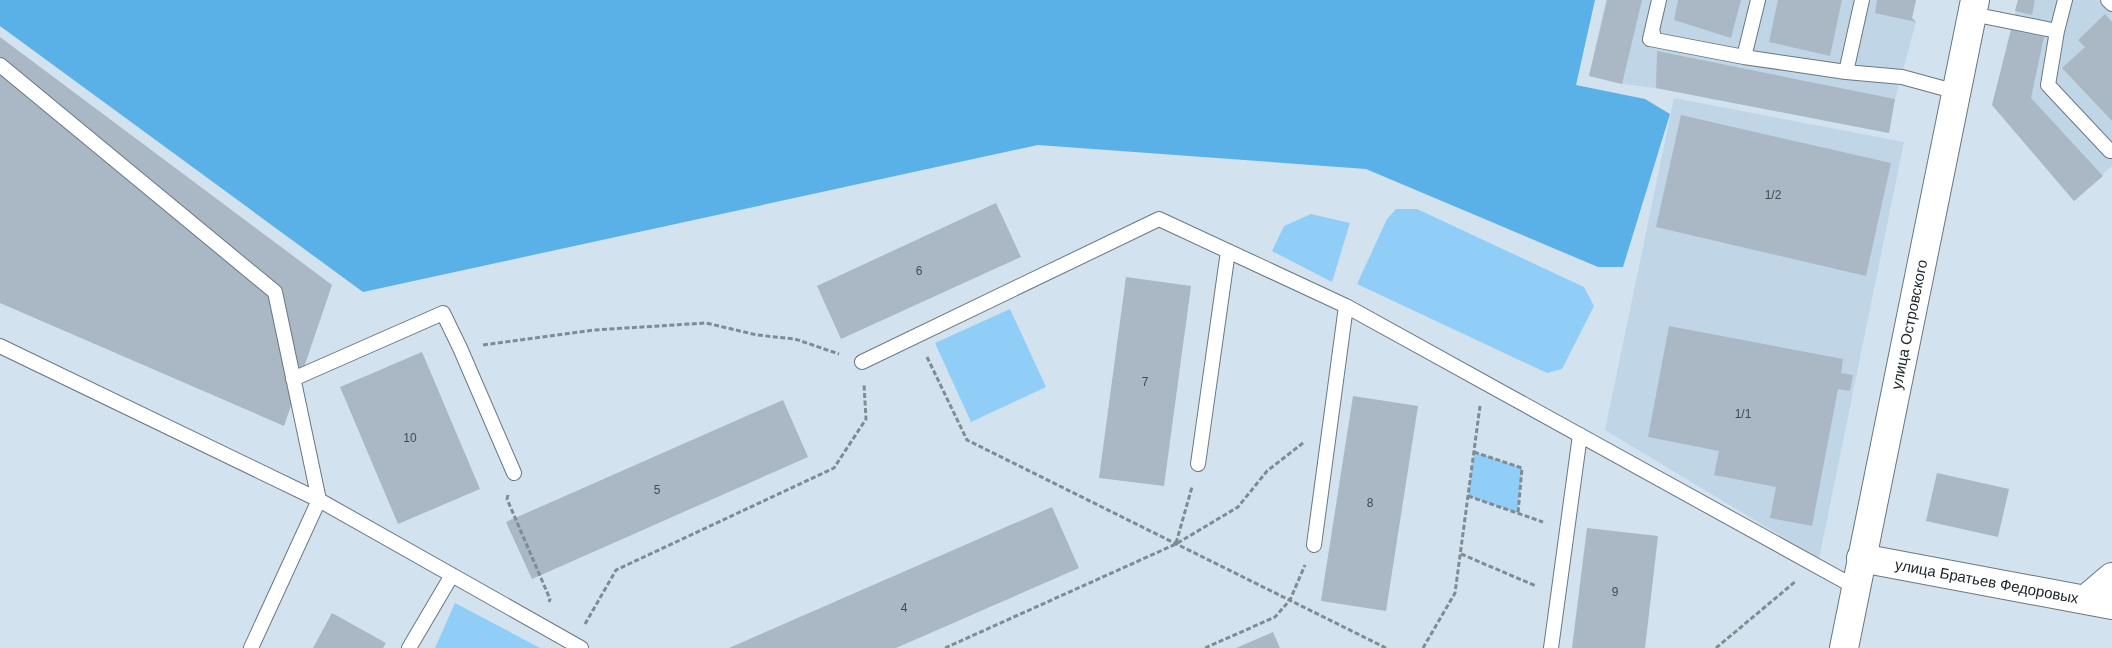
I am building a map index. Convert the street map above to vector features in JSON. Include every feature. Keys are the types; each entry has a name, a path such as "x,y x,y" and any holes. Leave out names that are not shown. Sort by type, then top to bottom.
{"main road":[{"name":"улица Островского","path":"1844,648 1974,7"},
{"name":"улица Братьев Федоровых","path":"1861,558 2112,605"},
{"path":"2086,600 2112,577"}],"lane":[{"path":"1659,0 1652,36 1744,57 1846,72 1902,77 1957,92"},
{"path":"1744,57 1758,0"},
{"path":"1846,72 1862,0"},
{"path":"2065,0 2057,31 2048,85 2110,151"},
{"path":"2108,0 2112,4"},
{"path":"1974,7 2057,31"},
{"path":"0,65 275,292 319,500 251,648"},
{"path":"862,362 1159,219 1346,306 1855,587"},
{"path":"1198,464 1228,251"},
{"path":"1314,545 1346,306"},
{"path":"293,379 443,313 514,473"},
{"path":"0,346 319,500 577,646"},
{"path":"1550,648 1580,435"},
{"path":"410,648 452,575"}],"path":[{"path":"460,348 594,330 706,323 757,335 795,339 862,362 866,419 834,468 616,570 577,646"},
{"path":"917,336 967,440 1386,648"},
{"path":"1423,648 1455,593 1484,382"},
{"path":"945,648 1176,544 1238,507 1267,471 1331,421"},
{"path":"1474,452 1522,468 1518,513"},
{"path":"1176,544 1198,464"},
{"path":"514,473 507,499 550,599 546,628"},
{"path":"1468,496 1567,530"},
{"path":"1205,648 1275,617 1290,600 1314,545"},
{"path":"1461,554 1558,596"},
{"path":"1716,648 1816,564"}],"shaded area":[{"path":"0,0 1595,0 1576,85 1645,99 1670,114 1623,267 1598,267 1366,169 1038,145 363,292 0,26"},
{"path":"1606,0 1916,0 1912,18 1916,22 1895,99 1889,133 1656,88 1622,84 1589,76"},
{"path":"2018,0 2112,0 2112,166 2074,201 1992,105"},
{"path":"1674,98 1904,142 1819,559 1605,430"},
{"path":"1396,209 1417,209 1584,287 1594,306 1562,369 1547,373 1357,284 1387,219"},
{"path":"1311,214 1350,223 1332,282 1272,251 1284,226"},
{"path":"1010,309 1046,387 971,422 935,343"},
{"path":"1474,452 1522,468 1518,513 1468,496"},
{"path":"455,603 540,648 435,648"}],"building":[{"path":"1607,0 1642,0 1622,84 1589,76"},
{"path":"1678,0 1741,0 1731,38 1674,20"},
{"path":"1778,0 1842,0 1830,56 1769,42"},
{"path":"1877,0 1916,0 1912,18 1916,22 1875,13"},
{"path":"2018,0 2035,0 2032,15 2015,11"},
{"path":"2105,14 2112,22 2112,121 2062,68 2085,47 2078,40"},
{"path":"2011,30 2044,37 2031,98 2103,176 2074,201 1992,105"},
{"path":"0,37 332,285 284,426 0,303"},
{"path":"1657,51 1895,99 1889,133 1656,88"},
{"path":"1681,115 1891,163 1866,276 1656,227"},
{"path":"996,203 1021,257 841,339 817,286"},
{"path":"1126,277 1191,286 1164,486 1099,478"},
{"path":"1669,326 1843,359 1841,373 1853,375 1850,391 1838,389 1812,526 1770,518 1776,487 1714,475 1719,451 1648,437"},
{"path":"422,352 480,489 398,524 340,387"},
{"path":"1353,396 1418,406 1386,611 1321,601"},
{"path":"783,400 808,457 532,579 506,522"},
{"path":"1937,473 2009,489 1998,537 1926,521"},
{"path":"1052,507 1079,568 896,648 729,648"},
{"path":"1587,528 1658,536 1645,648 1572,648"},
{"path":"332,613 386,643 383,648 313,648"},
{"path":"1273,632 1280,648 1236,648"}]}
